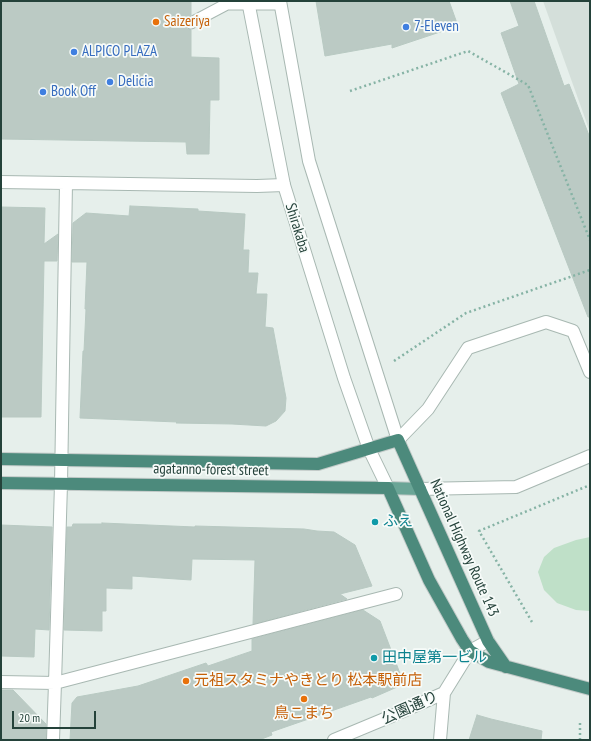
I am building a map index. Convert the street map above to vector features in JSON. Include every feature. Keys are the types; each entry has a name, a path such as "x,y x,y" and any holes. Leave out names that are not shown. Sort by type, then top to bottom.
{"highway":[{"name":"agatanno-forest street","path":"1,459 318,464 398,440"},
{"name":"National Highway Route 143","path":"398,440 488,641 506,667"},
{"name":"agatanno-forest street","path":"1,483 388,488"},
{"path":"388,488 430,580 470,652 489,662 590,689"}],"main road":[{"name":"agatanno-forest street","path":"388,488 420,489"}],"street":[{"name":"Shirakaba","path":"280,2 309,161 398,440"},
{"name":"Shirakaba","path":"249,3 284,185 344,378 369,449 388,488"},
{"path":"1,182 257,186 284,185"},
{"path":"53,740 62,460 66,183"},
{"path":"398,440 428,410 468,348 546,322 573,331 590,372"},
{"path":"420,489 516,487 590,456"},
{"path":"1,682 55,683 396,594"},
{"name":"公園通り","path":"334,740 444,693 470,652 488,641"},
{"path":"440,740 444,693"}],"lane":[{"path":"191,23 227,4 280,2"}],"path":[{"path":"350,91 468,50 528,85 590,240"},
{"path":"391,363 466,313 590,270"},
{"path":"532,622 479,531 590,485"},
{"path":"580,722 580,740"}],"shaded area":[{"path":"543,1 590,1 590,132"}],"green space":[{"path":"590,537 590,611 576,610 557,603 544,590 538,572 544,557 554,548 576,540"}],"building":[{"name":"ALPICO PLAZA","path":"1,1 191,1 191,15 185,19 184,23 187,29 191,30 191,57 219,58 219,100 210,100 209,154 187,154 186,142 1,139"},
{"path":"316,1 449,1 458,26 392,48 392,44 325,56"},
{"path":"510,1 534,1 564,86 569,84 590,138 590,317 588,317 501,93 519,84 501,33 519,26"},
{"path":"130,206 198,209 198,211 245,214 243,250 249,250 248,273 258,273 256,294 267,294 265,327 273,328 286,398 285,411 276,421 266,426 80,418 87,262 72,262 73,223 86,213 129,216"},
{"path":"1,207 45,208 44,244 58,234 57,261 44,261 41,417 1,417"},
{"path":"102,523 195,527 304,529 334,532 355,545 372,586 340,594 347,599 253,624 255,560 192,559 191,580 132,576 132,589 106,588 106,611 102,611 102,631 64,630 67,527 72,527 73,524"},
{"path":"1,525 52,527 49,630 35,629 34,657 1,656"},
{"path":"363,610 380,621 404,684 372,698 371,697 271,732 272,735 259,740 70,740 72,703 77,697 138,686 206,663 208,666 252,651 252,639"},
{"path":"1,690 13,690 46,724 46,740 1,739"},
{"path":"477,715 542,731 541,740 469,740"}],"place":[{"name":"Saizeriya","path":"156,22"},
{"name":"7-Eleven","path":"406,27"},
{"name":"ALPICO PLAZA","path":"74,52"},
{"name":"Delicia","path":"110,82"},
{"name":"Book Off","path":"43,92"},
{"name":"ふえ","path":"375,522"},
{"name":"田中屋第一ビル","path":"374,658"},
{"name":"元祖スタミナやきとり 松本駅前店","path":"186,681"},
{"name":"鳥こまち","path":"304,699"}]}
